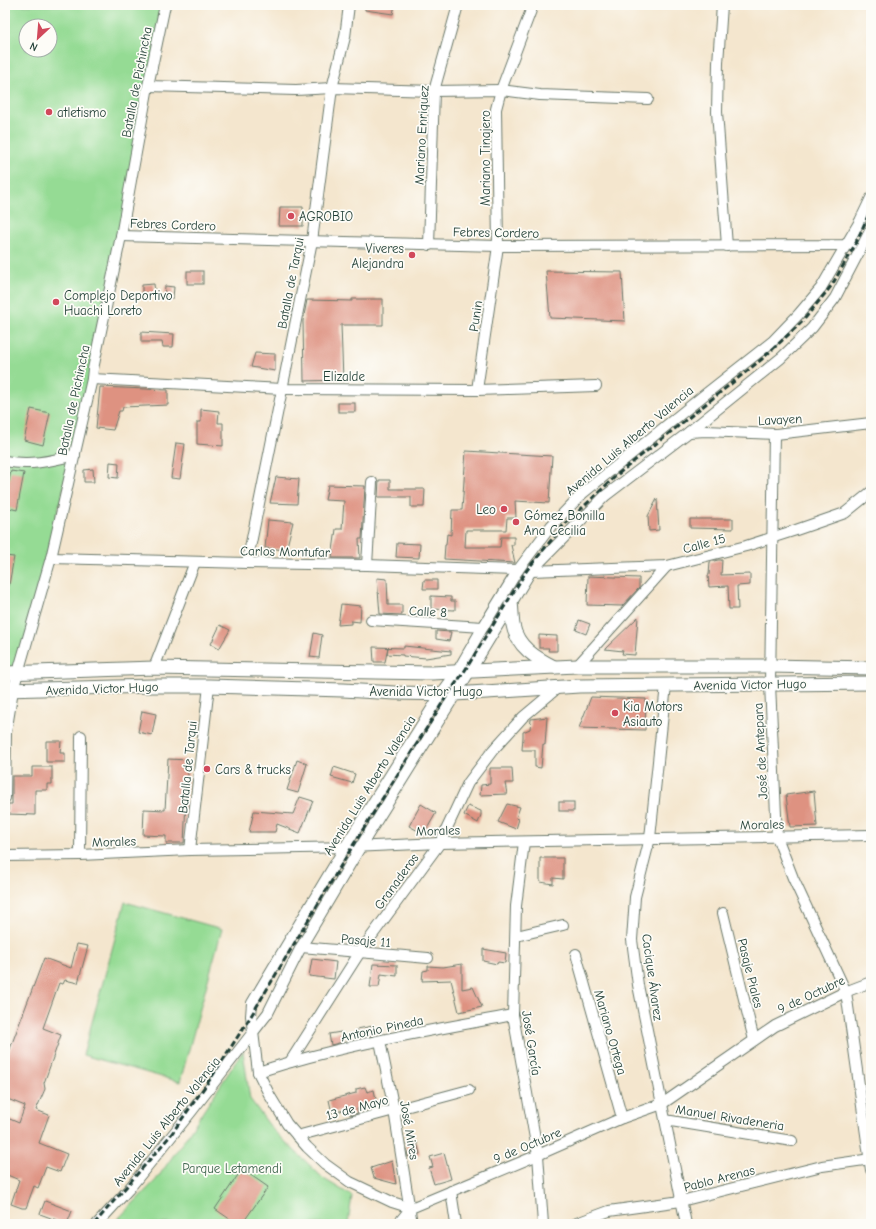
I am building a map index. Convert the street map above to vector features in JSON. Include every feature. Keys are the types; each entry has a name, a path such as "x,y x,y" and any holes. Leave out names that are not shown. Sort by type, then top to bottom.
{"main road":[{"path":"511,602 513,626 517,638 528,652 554,667"},
{"name":"Avenida Victor Hugo","path":"12,673 154,668 432,673 577,666 770,666 871,668"},
{"name":"Avenida Victor Hugo","path":"9,690 209,686 456,694 560,686 871,683"}],"street":[{"name":"Batalla de Pichincha","path":"5,798 6,733 9,690 12,673 51,558 75,455 121,236 148,86 165,5"},
{"name":"Batalla de Tarqui","path":"247,563 312,241 332,88 345,36 349,5"},
{"name":"Mariano Enriquez","path":"429,245 434,91 458,5"},
{"name":"Mariano Tinajero","path":"498,246 496,109 501,90 533,5"},
{"path":"722,5 718,63 717,112 727,246"},
{"path":"148,86 296,90 332,88 434,91 501,90 540,95 648,99"},
{"name":"Avenida Luis Alberto Valencia","path":"252,1032 252,1003 345,847 441,694 457,672 518,570 551,526 583,493 721,381 773,341 798,315 821,288 860,221 871,198"},
{"name":"Febres Cordero","path":"121,236 498,246 846,245 870,236"},
{"name":"Avenida Luis Alberto Valencia","path":"97,1224 128,1190 268,1013 301,947 361,846 531,570 605,496 689,432 781,358 812,328 835,298 870,236"},
{"name":"Punin","path":"477,390 498,246"},
{"name":"Elizalde","path":"92,379 283,389 477,390 596,386"},
{"name":"Lavayen","path":"689,432 706,431 774,434 871,422"},
{"name":"José de Antepara","path":"774,434 770,684 777,837 793,878 846,992 870,1163"},
{"path":"5,461 15,463 41,463 75,455"},
{"path":"367,564 372,482"},
{"name":"Calle 15","path":"531,570 667,566 746,546 845,513 871,492"},
{"name":"Carlos Montufar","path":"51,558 247,563 367,564 518,570"},
{"path":"154,668 195,562"},
{"path":"577,666 667,566"},
{"name":"Calle 8","path":"371,620 483,627"},
{"name":"Cacique Álvarez","path":"666,685 650,838 635,897 632,940 638,985 686,1224"},
{"name":"Batalla de Tarqui","path":"190,850 209,686"},
{"name":"Granaderos","path":"290,1062 360,952 440,843 468,783 493,750 523,717 560,686"},
{"path":"80,855 81,736"},
{"name":"Morales","path":"5,856 80,855 190,850 345,847 440,843 871,835"},
{"name":"José García","path":"524,842 516,906 513,1015 538,1155 543,1224"},
{"name":"Pasaje Piales","path":"723,912 754,1040"},
{"path":"516,936 563,925"},
{"name":"Pasaje 11","path":"301,947 428,958"},
{"name":"Mariano Ortega","path":"576,954 622,1118"},
{"name":"9 de Octubre","path":"411,1208 622,1118 662,1104 774,1026 846,992 871,982"},
{"name":"Antonio Pineda","path":"258,1072 290,1062 380,1041 513,1015"},
{"path":"252,1032 258,1072 270,1096 287,1124 307,1147 325,1164 350,1182 392,1202 411,1208 398,1224"},
{"name":"José Mires","path":"380,1041 394,1110 411,1208 412,1224"},
{"name":"13 de Mayo","path":"297,1136 469,1090"},
{"name":"Manuel Rivadeneria","path":"665,1120 792,1141"},
{"name":"Pablo Arenas","path":"574,1224 609,1211 681,1201 822,1166 870,1163"},
{"path":"451,1191 456,1224"}],"green space":[{"name":"Complejo Deportivo Huachi Loreto","path":"5,5 167,5 93,369 18,673 5,673"},
{"path":"125,902 222,929 180,1082 83,1055"},
{"name":"Parque Letamendi","path":"243,1051 250,1099 273,1130 324,1179 352,1196 348,1224 113,1224 156,1180"}],"building":[{"path":"365,5 395,5 393,14 365,10"},
{"name":"AGROBIO","path":"280,207 303,207 303,226 279,226"},
{"path":"187,271 203,271 203,284 187,284"},
{"path":"546,271 622,272 625,321 550,318"},
{"path":"154,284 155,293 142,293 142,285"},
{"path":"165,286 174,287 173,298 164,298"},
{"path":"352,299 383,299 383,325 341,325 343,380 304,381 303,321 307,300 352,301"},
{"path":"141,332 174,334 173,347 163,347 162,342 141,342"},
{"path":"255,353 275,354 275,371 251,367"},
{"path":"100,387 168,390 168,405 123,407 122,411 119,411 113,430 96,428"},
{"path":"338,403 355,403 355,412 338,412"},
{"path":"31,409 50,413 43,445 24,440"},
{"path":"201,409 219,411 218,423 223,423 223,446 197,444 197,422 201,422"},
{"path":"176,443 185,444 180,479 171,478"},
{"path":"466,451 552,456 549,503 515,501 516,518 507,518 506,530 466,530 465,547 500,547 501,537 514,537 514,545 511,545 515,563 444,559 447,534 451,535 452,510 462,510"},
{"path":"110,462 119,463 118,478 109,477"},
{"path":"93,469 94,482 84,482 84,470"},
{"path":"11,471 24,473 17,510 5,507 5,498"},
{"path":"276,477 299,479 297,504 270,503"},
{"path":"379,480 390,480 390,489 425,489 424,507 411,507 411,497 378,497"},
{"path":"328,485 365,486 362,539 359,539 360,558 332,558 336,529 342,529 344,501 325,500"},
{"path":"657,499 659,530 649,531 648,516"},
{"path":"690,519 733,519 733,529 690,528"},
{"path":"268,520 293,522 286,550 265,548"},
{"path":"397,543 420,544 419,558 396,557"},
{"path":"5,556 14,557 9,585 5,585"},
{"path":"722,560 721,575 750,574 750,585 737,586 738,609 729,609 728,586 709,587 708,575 710,562"},
{"path":"588,576 639,578 639,588 622,606 587,605"},
{"path":"377,578 387,579 388,605 402,605 402,615 380,614"},
{"path":"424,580 437,580 437,589 423,589"},
{"path":"431,596 451,597 451,601 455,601 455,610 431,609"},
{"path":"341,604 361,606 360,622 351,621 351,624 338,625"},
{"path":"638,617 635,655 622,654 623,651 605,649"},
{"path":"579,620 590,624 586,634 576,630"},
{"path":"220,625 230,630 219,649 211,644"},
{"path":"436,631 451,632 449,641 436,639"},
{"path":"314,633 322,635 319,658 310,657"},
{"path":"539,635 557,636 557,651 548,651 549,648 539,648"},
{"path":"404,646 451,651 451,654 426,658 403,656 387,654 388,647 404,648"},
{"path":"373,647 388,647 385,662 374,662"},
{"name":"Kia Motors Asiauto","path":"591,697 646,699 645,730 579,728"},
{"path":"142,711 156,714 152,735 138,732"},
{"path":"547,717 545,745 543,744 541,768 535,767 535,750 522,750 523,732 530,729 531,719"},
{"path":"46,741 61,741 60,753 65,753 65,762 46,762"},
{"path":"168,759 189,760 184,843 166,843 166,836 143,835 144,809 165,810"},
{"path":"297,760 307,764 298,793 287,790"},
{"path":"32,767 52,767 52,784 47,784 47,790 35,790 35,815 8,814 8,804 12,804 12,776 32,776"},
{"path":"334,767 355,774 352,783 331,777"},
{"path":"490,768 512,768 513,783 505,783 507,794 480,795 481,785 490,784"},
{"path":"814,791 817,826 790,827 786,795"},
{"path":"300,797 313,801 300,833 277,824 275,832 249,832 254,811 293,814"},
{"path":"559,802 574,802 574,811 559,811"},
{"path":"421,804 436,813 424,834 409,826"},
{"path":"507,804 520,807 516,818 519,819 516,829 498,822"},
{"path":"468,806 481,811 478,823 464,815"},
{"path":"540,858 563,858 563,879 553,878 553,884 540,882"},
{"path":"77,944 88,946 78,983 65,980 63,984 59,983 43,1028 61,1035 44,1083 45,1089 36,1110 49,1115 39,1143 67,1154 60,1172 46,1167 38,1188 34,1186 26,1208 22,1208 11,1204 19,1180 5,1174 5,1117 19,1123 25,1106 5,1098 5,1062 44,958 71,968"},
{"path":"483,949 506,953 505,963 498,962 497,964 483,961"},
{"path":"312,959 336,962 334,979 309,976"},
{"path":"373,964 397,965 397,976 381,974 379,987 370,987"},
{"path":"462,964 462,989 473,987 482,1007 459,1012 451,980 422,981 423,971 428,970 428,966 443,967"},
{"path":"373,1026 375,1035 359,1038 357,1029"},
{"path":"341,1032 343,1042 331,1045 329,1034"},
{"path":"365,1087 367,1092 374,1090 377,1104 357,1109 358,1113 350,1115 348,1109 332,1113 329,1100 356,1093 356,1089"},
{"path":"417,1142 420,1154 408,1157 406,1145"},
{"path":"444,1153 451,1179 434,1184 429,1168 433,1167 430,1157"},
{"path":"392,1161 396,1184 374,1178 371,1168"},
{"path":"242,1169 268,1187 242,1224 237,1224 215,1209"},
{"path":"45,1201 72,1211 67,1224 40,1214"}],"railway":[{"path":"94,1224 170,1136 213,1075 251,1016 352,847 448,694 464,672 527,570 562,527 618,474 762,359 802,322 832,285 856,243 871,209"}],"place":[{"name":"atletismo","path":"49,112"},
{"name":"AGROBIO","path":"291,216"},
{"name":"Viveres Alejandra","path":"412,255"},
{"name":"Complejo Deportivo Huachi Loreto","path":"56,302"},
{"name":"Leo","path":"504,509"},
{"name":"Gómez Bonilla Ana Cecilia","path":"516,522"},
{"name":"Kia Motors Asiauto","path":"615,713"},
{"name":"Cars & trucks","path":"207,769"}]}
